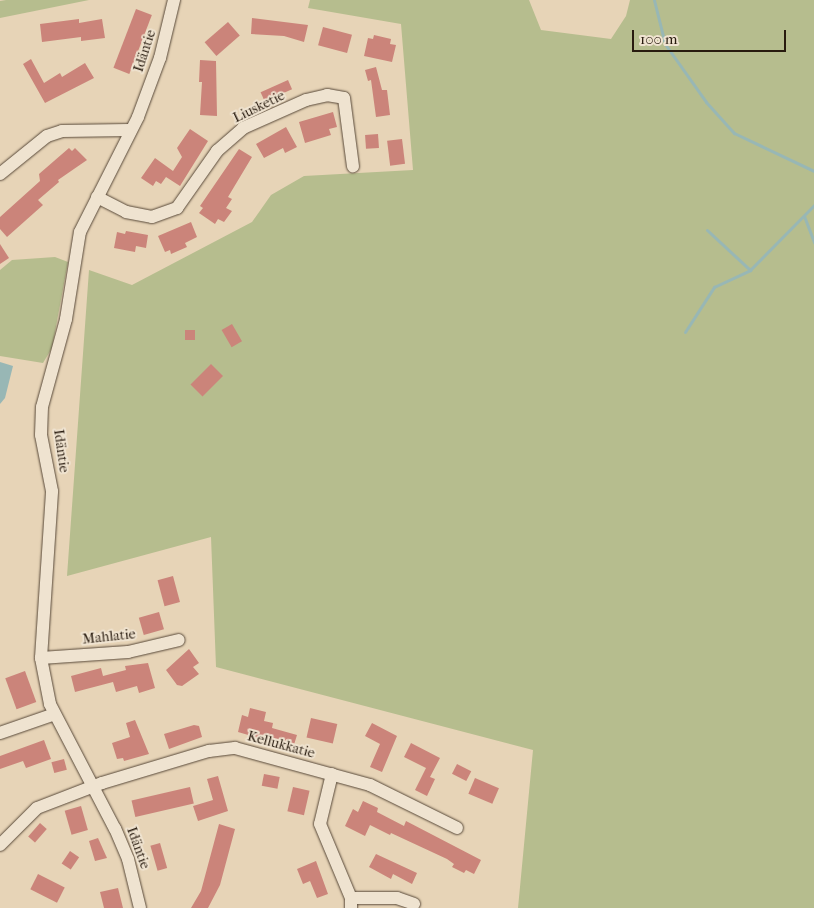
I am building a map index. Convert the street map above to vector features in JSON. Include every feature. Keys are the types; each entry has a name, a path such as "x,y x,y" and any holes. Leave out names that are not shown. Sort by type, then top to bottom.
{"street":[{"name":"Idäntie","path":"140,908 128,859 116,829 90,787 52,715 41,658 52,491 42,435 42,407 66,319 80,232 129,130 138,117 160,58 174,0"},
{"name":"Liusketie","path":"97,197 126,212 152,217 177,208 217,151 243,128 327,95 344,98 353,166"},
{"path":"0,174 47,136 62,131 129,130"},
{"name":"Mahlatie","path":"41,658 128,652 179,640"},
{"path":"0,733 52,715"},
{"name":"Kellukkatie","path":"0,846 37,808 90,787 209,752 235,748 370,785 457,828"},
{"path":"332,774 320,824 351,903 397,898 414,904"}],"green space":[{"path":"89,0 0,18 0,1"},
{"path":"310,0 529,0 541,30 611,39 626,16 630,0 814,0 814,908 518,908 533,750 216,667 211,537 67,576 89,270 132,285 252,222 271,195 304,176 413,170 401,24 308,8"},
{"path":"55,257 68,262 52,348 43,363 0,356 0,270 12,260"}],"water":[{"path":"0,362 13,366 5,398 0,404"}],"building":[{"path":"136,9 152,15 129,74 113,68"},
{"path":"252,18 308,25 304,42 284,36 251,34"},
{"path":"79,19 79,23 102,19 105,38 81,41 81,37 42,42 40,24"},
{"path":"228,22 240,36 216,56 205,42"},
{"path":"323,27 352,35 347,53 318,45"},
{"path":"374,35 391,39 390,44 396,45 392,62 364,56 368,38 373,39"},
{"path":"31,59 44,83 60,73 62,77 85,63 94,78 45,103 23,64"},
{"path":"200,60 216,61 217,116 200,115 202,82 199,82"},
{"path":"376,67 382,90 387,90 390,115 376,117 371,80 368,81 365,70"},
{"path":"288,80 292,89 265,101 261,92"},
{"path":"333,112 337,127 329,129 331,135 305,143 299,122"},
{"path":"286,127 297,147 285,153 283,148 264,158 256,144"},
{"path":"190,129 208,141 180,186 166,177 161,184 156,181 153,186 141,178 155,158 173,171 182,157 177,148"},
{"path":"378,134 379,148 366,149 365,135"},
{"path":"402,139 405,164 390,166 387,141"},
{"path":"69,148 72,151 75,148 87,160 58,180 59,182 38,200 43,205 7,237 0,229 0,217 40,181 39,174"},
{"path":"239,149 252,157 228,197 232,199 226,208 232,211 224,222 218,219 215,224 199,213 203,208 200,206"},
{"path":"191,222 197,237 185,243 187,247 171,254 170,250 165,252 158,236"},
{"path":"126,231 148,235 146,248 136,246 135,252 114,248 117,232 125,234"},
{"path":"0,244 9,258 0,264"},
{"path":"232,324 242,341 232,347 222,330"},
{"path":"185,330 195,330 195,340 185,340"},
{"path":"211,364 223,376 203,397 190,385"},
{"path":"173,576 180,602 165,606 158,580"},
{"path":"159,612 164,629 144,635 139,618"},
{"path":"189,649 199,663 193,667 199,674 182,686 177,685 166,670"},
{"path":"148,663 155,688 139,693 137,686 116,692 113,682 75,692 71,676 101,668 103,676 126,670 125,666"},
{"path":"25,671 36,702 17,709 5,678"},
{"path":"250,708 266,712 264,721 273,723 272,728 297,735 293,748 238,732 242,715 248,717"},
{"path":"311,718 337,724 333,744 307,737"},
{"path":"135,720 149,754 124,761 123,758 117,759 112,743 130,737 126,723"},
{"path":"372,723 397,736 382,772 370,767 380,744 365,736"},
{"path":"194,725 199,726 202,737 169,749 164,734"},
{"path":"44,740 51,759 26,768 23,761 0,769 0,756"},
{"path":"411,743 440,758 430,777 435,779 427,796 415,790 426,768 404,757"},
{"path":"64,759 67,770 54,773 51,762"},
{"path":"457,764 471,771 466,781 452,774"},
{"path":"264,774 280,777 277,789 262,786"},
{"path":"218,776 228,811 198,821 193,806 213,800 207,779"},
{"path":"475,778 499,788 492,804 468,794"},
{"path":"190,787 194,804 135,817 132,800"},
{"path":"293,787 310,791 304,815 287,811"},
{"path":"363,801 378,808 377,812 404,826 406,821 481,860 474,874 466,870 464,873 452,867 454,864 447,859 370,825 365,836 345,826 353,809 358,812"},
{"path":"81,806 88,830 72,835 65,811"},
{"path":"40,823 47,829 35,842 28,837"},
{"path":"219,824 235,829 220,885 208,908 191,908 201,891"},
{"path":"98,838 107,858 95,861 89,841"},
{"path":"160,843 167,868 158,871 150,846"},
{"path":"70,851 79,857 71,870 62,863"},
{"path":"376,854 417,873 412,884 393,874 391,879 369,867"},
{"path":"316,861 328,894 317,898 310,881 303,884 297,869"},
{"path":"38,874 65,888 57,903 30,889"},
{"path":"118,888 123,908 104,908 100,892"}],"waterway":[{"path":"654,0 665,44 706,102 734,133 814,171"},
{"path":"685,332 714,287 750,270 814,205"},
{"path":"804,216 814,242"},
{"path":"707,230 750,270"}]}
